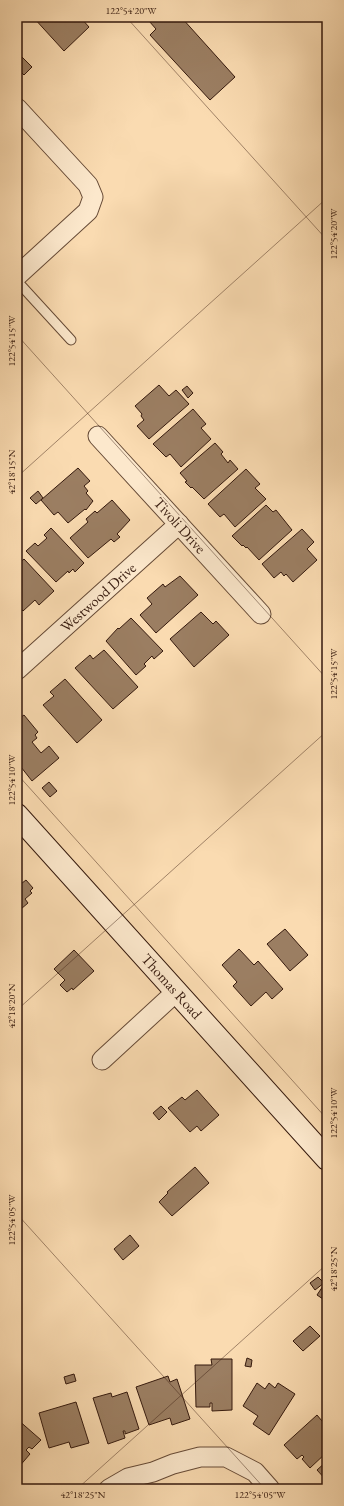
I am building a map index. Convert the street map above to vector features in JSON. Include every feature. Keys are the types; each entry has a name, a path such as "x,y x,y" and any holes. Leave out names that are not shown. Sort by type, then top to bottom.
{"street":[{"path":"17,108 88,185 93,197 88,211 17,276"},
{"name":"Tivoli Drive","path":"98,436 261,614"},
{"name":"Westwood Drive","path":"17,670 179,524"},
{"name":"Thomas Road","path":"18,819 177,991 327,1159"},
{"path":"102,1060 177,991"},
{"path":"109,1489 128,1478 153,1472 173,1464 200,1457 226,1456 254,1472 270,1489"}],"lane":[{"path":"17,281 71,340"}],"building":[{"path":"33,17 80,17 89,27 64,51"},
{"path":"154,17 181,17 235,77 210,100 150,35 156,29 149,21"},
{"path":"17,52 32,67 24,75 17,68"},
{"path":"159,385 169,396 176,390 189,404 149,439 137,426 144,420 141,416 142,414 135,406"},
{"path":"187,386 193,393 188,398 182,390"},
{"path":"193,409 206,424 201,428 211,439 181,467 170,454 166,457 153,444"},
{"path":"215,443 223,452 221,454 228,463 230,460 238,469 204,499 185,482 187,481 180,473"},
{"path":"78,468 90,481 84,486 88,491 86,493 93,501 86,510 85,509 68,523 58,512 54,515 41,500"},
{"path":"246,469 260,484 255,488 266,499 235,527 224,514 220,517 208,504"},
{"path":"38,491 43,498 36,504 30,498"},
{"path":"112,500 130,520 117,534 120,537 114,542 111,539 88,558 70,538 88,522 86,519 95,511 97,513"},
{"path":"266,505 273,512 276,510 292,530 259,560 247,547 242,546 232,536"},
{"path":"51,528 84,563 75,572 73,569 69,573 68,571 56,582 26,551 35,543 38,546 47,538 44,535"},
{"path":"302,529 314,542 307,549 317,560 293,582 286,574 284,576 281,572 274,578 262,564"},
{"path":"24,559 54,591 39,605 35,600 23,611 17,604 17,565"},
{"path":"180,576 198,595 156,633 140,615 152,604 147,598 163,584 165,587"},
{"path":"201,612 213,624 216,621 229,635 194,667 170,639"},
{"path":"131,618 163,651 154,659 152,656 144,664 146,666 136,675 106,641 118,628 119,629"},
{"path":"104,650 138,687 113,709 75,668 90,655 93,659"},
{"path":"65,679 102,720 77,743 43,705 54,696 50,692"},
{"path":"24,715 38,732 35,735 37,738 32,742 41,753 49,746 59,758 32,781 17,762 17,720"},
{"path":"49,782 57,791 50,797 42,788"},
{"path":"26,880 33,888 30,891 32,893 25,899 28,903 21,909 17,904 17,887"},
{"path":"285,929 308,955 290,971 267,944"},
{"path":"239,949 254,965 258,961 283,989 272,999 266,992 251,1006 233,986 237,982 222,965"},
{"path":"74,950 94,971 73,990 72,988 67,992 60,985 65,980 54,969"},
{"path":"197,1090 219,1115 201,1131 197,1126 190,1132 168,1108 182,1097 185,1100"},
{"path":"161,1106 167,1112 159,1120 153,1113"},
{"path":"195,1167 209,1183 172,1216 159,1202 168,1193 167,1192"},
{"path":"130,1235 139,1246 123,1260 114,1249"},
{"path":"318,1277 324,1283 315,1290 310,1283"},
{"path":"323,1286 327,1289 327,1292 323,1299 317,1295"},
{"path":"310,1326 320,1336 303,1351 293,1341"},
{"path":"247,1358 252,1360 251,1367 245,1366"},
{"path":"211,1359 232,1359 232,1410 212,1411 212,1403 210,1403 210,1407 196,1407 195,1365 212,1365"},
{"path":"74,1374 76,1381 66,1384 64,1377"},
{"path":"168,1376 170,1382 177,1379 190,1419 172,1425 170,1418 149,1425 136,1387"},
{"path":"257,1383 265,1389 269,1383 275,1388 278,1383 295,1394 269,1435 253,1424 258,1416 243,1406"},
{"path":"127,1392 139,1429 125,1434 125,1431 123,1431 125,1438 108,1444 93,1398 111,1393 112,1397"},
{"path":"76,1402 89,1443 71,1448 69,1442 49,1448 39,1413"},
{"path":"317,1415 327,1427 327,1452 310,1468 302,1459 304,1457 302,1455 297,1459 284,1445"},
{"path":"17,1419 41,1440 32,1449 29,1447 26,1450 30,1454 18,1468"},
{"path":"327,1461 327,1481 317,1470"}]}
